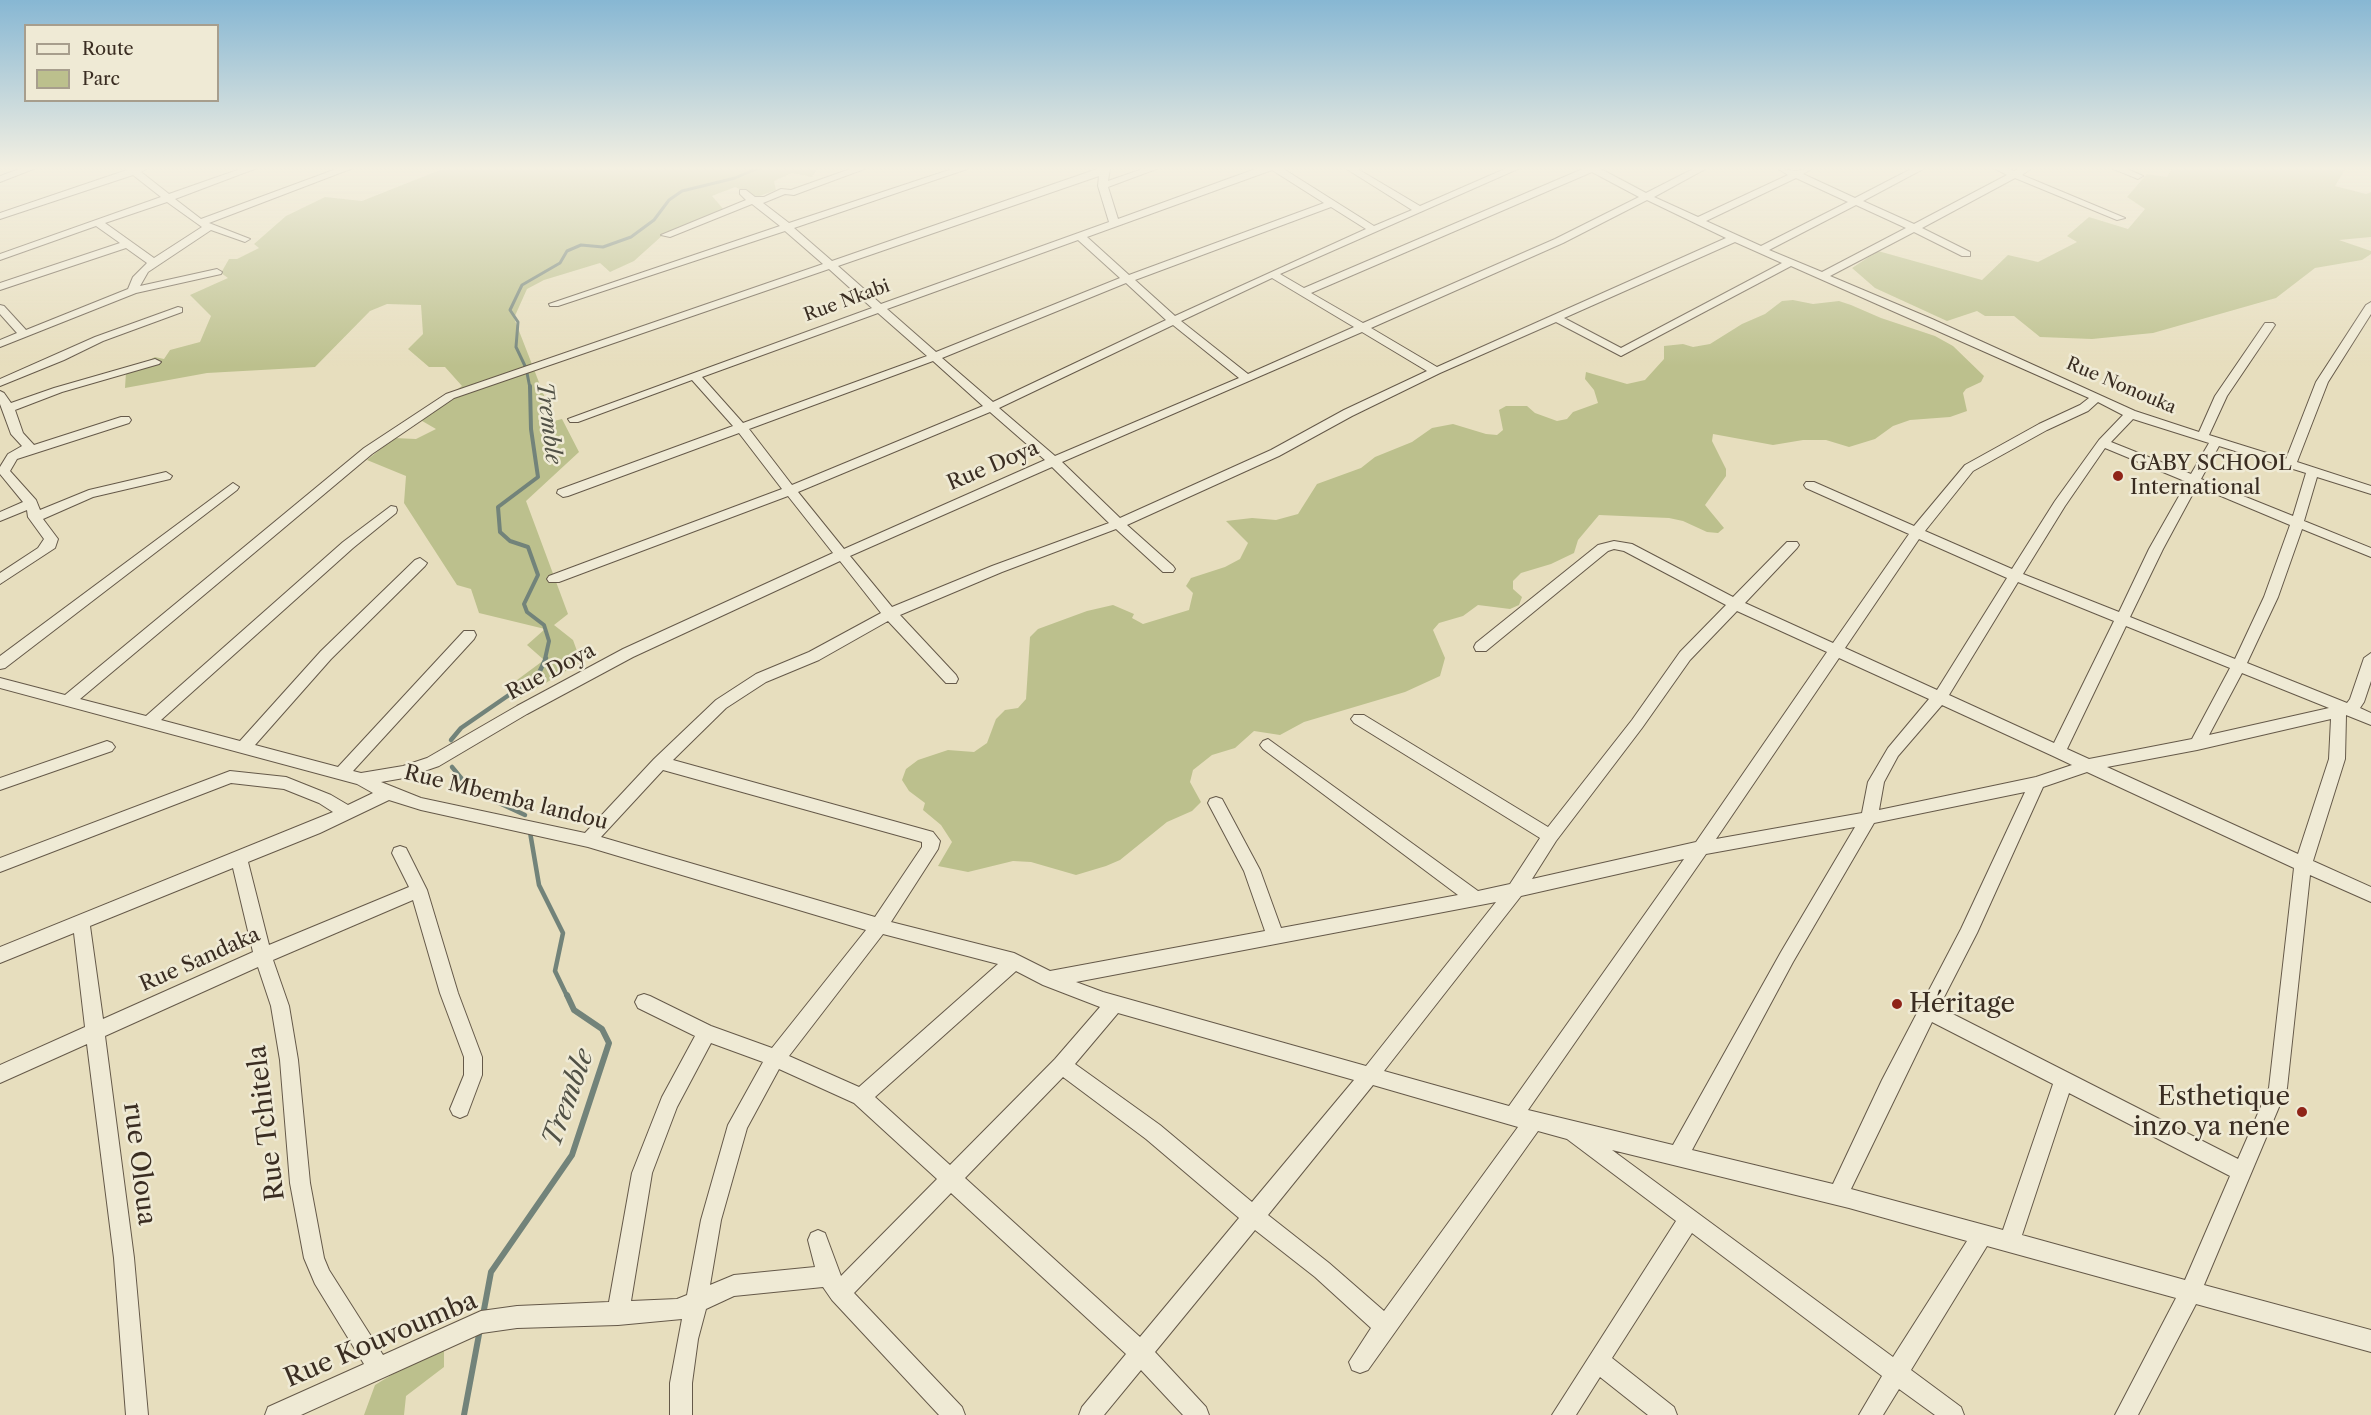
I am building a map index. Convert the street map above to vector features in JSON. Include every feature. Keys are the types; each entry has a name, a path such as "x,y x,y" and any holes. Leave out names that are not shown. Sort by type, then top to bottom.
{"street":[{"path":"0,257 66,234"},
{"path":"113,234 154,263"},
{"path":"133,291 139,275 193,234"},
{"path":"233,234 245,239"},
{"path":"555,304 766,234"},
{"path":"795,234 877,309 1054,462 1168,569"},
{"path":"67,700 368,451 450,396 919,234"},
{"name":"Rue Nkabi","path":"574,419 1086,234"},
{"path":"563,493 933,357 1127,279 1249,234"},
{"path":"554,579 790,491 991,407 1172,319 1365,234"},
{"path":"1304,292 1440,234"},
{"name":"Rue Doya","path":"361,779 404,772 433,762 522,710 628,653 955,503 1247,379 1573,234"},
{"name":"Rue Nonouka","path":"1726,234 2097,396 2132,414 2371,490"},
{"path":"1761,250 1790,234"},
{"path":"1822,276 1904,234"},
{"path":"1928,234 1966,254"},
{"path":"1080,236 1172,319 1247,379"},
{"path":"588,840 660,763 729,697 761,678 814,656 890,614 997,569 1118,524 1275,453 1348,413 1436,371 1734,238"},
{"path":"0,287 127,244"},
{"path":"1555,316 1621,353 1789,263"},
{"path":"0,344 133,291 217,272"},
{"path":"1272,274 1436,371"},
{"path":"2290,465 2322,382 2371,305"},
{"path":"0,308 5,322 24,334"},
{"path":"0,382 54,361 99,339 178,310"},
{"path":"2058,752 2156,549 2193,481 2208,440 2220,396 2269,325"},
{"path":"6,412 58,390 155,362"},
{"path":"694,376 741,429 890,614 951,679"},
{"path":"0,395 17,434 29,447 6,460"},
{"path":"1513,1116 1701,848 1917,532 1970,468 2043,427 2084,408 2097,396"},
{"path":"1678,1156 1787,957 1869,818 1876,782 1893,752 1940,697 2015,576 2103,443 2132,414"},
{"path":"6,460 125,420"},
{"path":"2103,443 2371,553"},
{"path":"0,579 50,545 51,539 36,517 31,503 4,471 6,460"},
{"path":"2197,744 2240,665 2271,597 2312,473"},
{"path":"36,517 89,494 166,476"},
{"path":"1810,485 2015,576 2240,665 2354,706 2371,719"},
{"path":"0,664 233,487"},
{"path":"0,517 31,503"},
{"path":"149,722 348,544 391,510"},
{"path":"1481,647 1603,548 1614,545 1628,547 1735,604 2089,765 2303,866 2371,895"},
{"path":"1090,1415 1369,1076 1516,888 1550,836 1637,724 1685,656 1792,545"},
{"path":"245,746 326,655 420,563"},
{"path":"340,775 469,635"},
{"path":"2126,1415 2191,1291 2278,1088 2303,866 2371,658"},
{"name":"Rue Mbemba landou","path":"0,683 245,746 340,775 361,779 388,793 421,804 588,840 870,923 1014,961 1049,979 1114,1004 1513,1116 1838,1195 2371,1341"},
{"path":"1049,979 1476,899 1516,888 1701,848 1869,818 2037,783 2089,765 2197,744 2354,706"},
{"path":"1359,719 1550,836"},
{"path":"1268,745 1476,899"},
{"path":"0,784 106,747"},
{"path":"660,763 927,837 932,841 930,849 870,923 774,1059 738,1125 711,1220 697,1301 687,1339 681,1383 681,1415"},
{"path":"0,865 230,777 286,783 325,799 346,812"},
{"path":"1838,1195 1889,1086 1968,933 2037,783"},
{"path":"0,955 81,920 239,859 388,793"},
{"path":"1216,803 1252,870 1275,935"},
{"path":"400,853 419,890 450,993 473,1057 473,1074 460,1109"},
{"name":"Rue Tchitela","path":"239,859 262,956 280,1006 289,1060 300,1183 314,1258 322,1277 379,1368"},
{"name":"Rue Sandaka","path":"0,1074 262,956 419,890"},
{"name":"rue Oloua","path":"81,920 124,1258 137,1415"},
{"path":"861,1097 1014,961"},
{"path":"644,1002 707,1033 745,1045 861,1097 1142,1354 1198,1415"},
{"path":"833,1284 951,1179 1062,1065 1114,1004"},
{"path":"1927,1010 2241,1171"},
{"path":"618,1314 642,1173 662,1118 707,1033"},
{"path":"1062,1065 1153,1132 1254,1217 1322,1270 1385,1326"},
{"path":"2009,1242 2064,1081"},
{"path":"1360,1362 1534,1121"},
{"path":"1570,1130 1953,1415"},
{"path":"1563,1415 1690,1218"},
{"path":"1870,1415 1983,1234"},
{"path":"818,1240 833,1284 954,1415"},
{"name":"Rue Kouvoumba","path":"276,1415 482,1322 496,1319 677,1310 734,1287 833,1284"},
{"path":"1598,1361 1666,1415"}],"green space":[{"path":"265,234 664,234 634,261 610,272 600,263 544,280 527,289 514,318 554,421 562,419 579,452 526,501 568,614 554,625 573,640 581,662 517,700 509,686 544,660 527,645 545,629 479,613 471,589 457,585 404,503 406,476 367,460 394,438 416,439 436,429 417,418 462,386 445,367 429,367 408,349 423,334 421,305 387,304 370,311 315,367 207,373 125,388 126,372 155,357 164,359 170,350 200,342 211,316 190,295 228,278 221,273 229,259 237,259 259,248 254,244"},
{"path":"2069,234 2371,234 2371,237 2339,240 2371,251 2371,254 2362,260 2315,268 2276,298 2153,333 2092,339 2040,337 2014,316 1985,316 1977,311 1947,321 1875,288 1852,268 1878,251 1982,280 2008,255 2038,262 2077,242 2067,236"},
{"path":"1793,300 1813,304 1839,301 1935,336 1953,346 1984,376 1981,382 1966,389 1963,393 1967,411 1950,417 1910,420 1893,426 1875,439 1849,447 1826,440 1803,440 1773,445 1713,434 1712,441 1726,469 1726,476 1705,505 1724,528 1718,533 1707,532 1683,521 1669,518 1599,515 1578,540 1574,553 1551,564 1521,573 1513,581 1513,589 1522,597 1519,605 1510,609 1478,605 1463,616 1439,623 1433,630 1445,658 1440,676 1405,692 1304,722 1280,735 1254,731 1235,748 1212,755 1193,770 1190,782 1201,802 1192,811 1167,822 1120,860 1106,866 1076,875 1031,862 1013,861 968,872 938,866 952,842 941,825 923,810 925,803 909,791 902,780 906,769 918,760 948,750 974,752 987,743 996,719 1005,710 1018,708 1026,699 1030,637 1038,629 1087,611 1113,605 1134,614 1132,618 1143,624 1189,610 1193,593 1186,586 1191,578 1225,567 1240,559 1248,543 1226,521 1252,518 1276,520 1298,514 1317,484 1361,468 1375,457 1412,442 1432,428 1453,424 1497,435 1503,430 1499,410 1506,406 1527,406 1535,413 1557,421 1567,419 1573,412 1598,403 1594,390 1585,379 1586,372 1627,384 1645,380 1664,359 1664,346 1683,344 1693,347 1710,344 1742,324 1765,314 1782,301"},
{"path":"444,1347 444,1367 406,1396 404,1415 364,1415 375,1385 424,1355"}],"waterway":[{"name":"Tremble","path":"530,388 526,368 516,347 518,322 510,310 522,285 560,263 567,251 581,245 603,247 635,234"},
{"name":"Tremble","path":"530,386 531,429 538,477 498,507 500,532 510,541 528,547 538,575 524,604 527,612 544,625 549,641 545,659"},
{"name":"Tremble","path":"451,740 461,728 538,675 546,658"},
{"name":"Tremble","path":"452,767 471,790 525,815"},
{"name":"Tremble","path":"530,832 539,885 563,933 555,971 567,996"},
{"name":"Tremble","path":"483,1315 491,1272 572,1155 609,1043 602,1029 574,1010 567,995"},
{"name":"Tremble","path":"464,1415 480,1329"}],"place":[{"name":"GABY SCHOOL International","path":"2118,476"},
{"name":"Héritage","path":"1897,1004"},
{"name":"Esthetique inzo ya nene","path":"2302,1112"}]}
